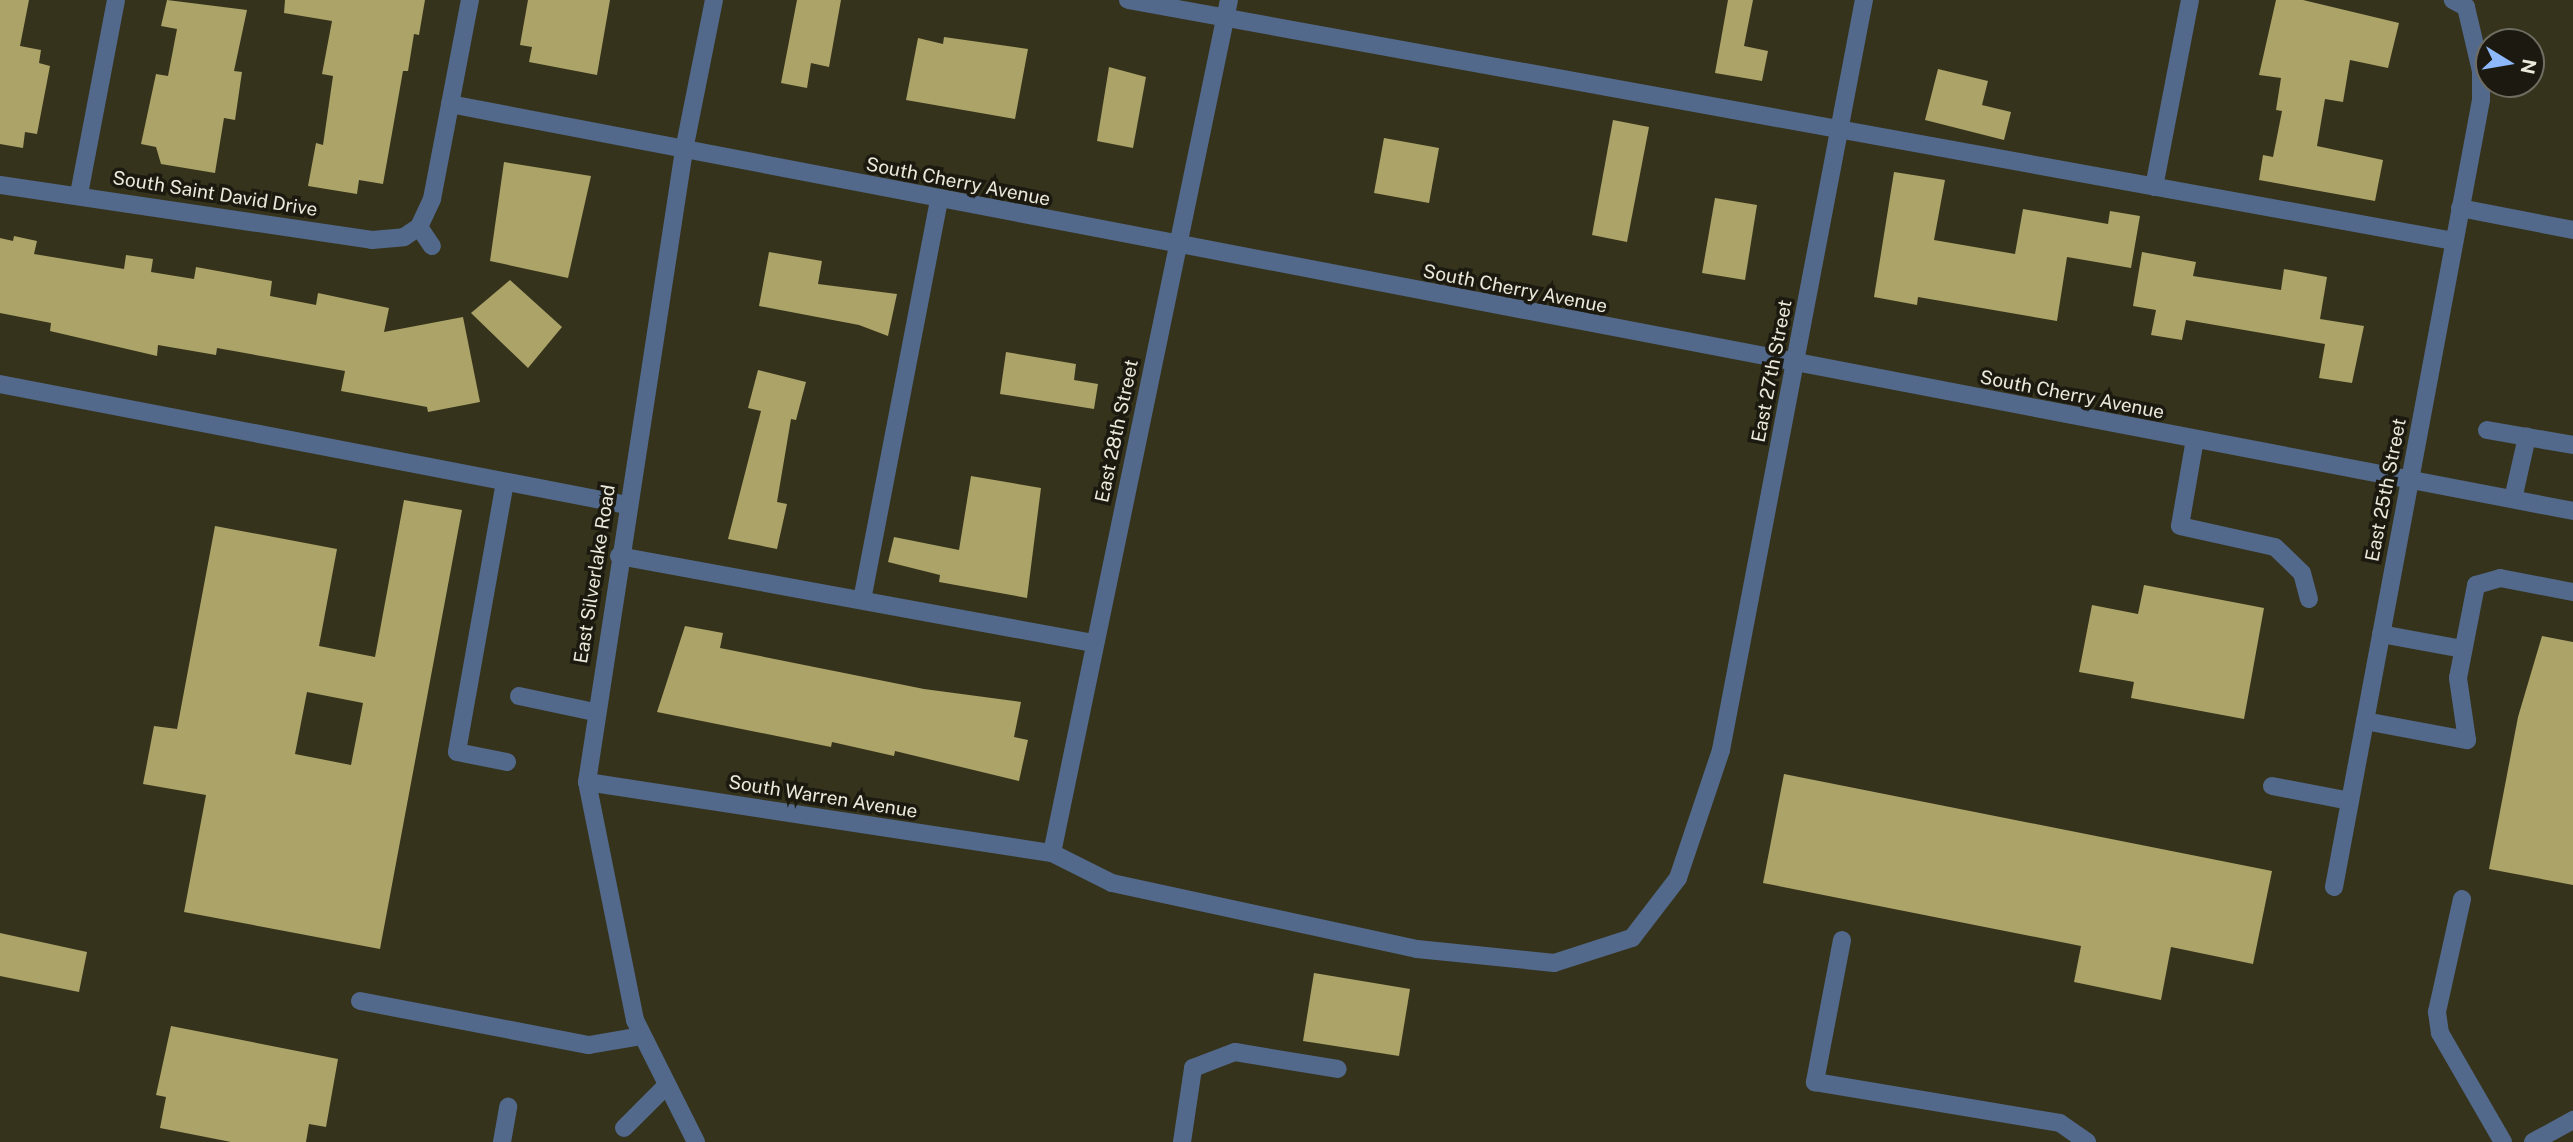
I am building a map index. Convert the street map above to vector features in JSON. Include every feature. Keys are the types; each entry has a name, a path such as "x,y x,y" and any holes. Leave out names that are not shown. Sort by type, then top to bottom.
{"street":[{"path":"79,194 116,0"},
{"path":"432,246 419,227 432,199 470,0"},
{"name":"East Silverlake Road","path":"696,1142 642,1036 587,782 594,712 684,150 714,0"},
{"path":"1128,0 1227,9 1839,131 2454,240"},
{"name":"East 27th Street","path":"1052,853 1112,883 1418,949 1554,963 1632,938 1678,878 1721,750 1864,0"},
{"path":"2154,187 2190,0"},
{"name":"East 25th Street","path":"2334,887 2481,100 2481,71 2466,8 2453,0"},
{"name":"East 28th Street","path":"1052,853 1227,9"},
{"name":"South Cherry Avenue","path":"450,104 1794,364 2573,511"},
{"name":"South Saint David Drive","path":"0,185 79,194 372,240 392,242 419,227"},
{"path":"862,600 939,200"},
{"path":"2460,208 2573,230"},
{"path":"0,384 627,505"},
{"path":"2487,430 2573,445"},
{"path":"2513,499 2527,437"},
{"path":"2196,439 2180,526 2275,547 2302,573 2309,599"},
{"path":"505,482 457,752 507,762"},
{"path":"619,556 1095,643"},
{"path":"2365,721 2467,740 2458,677 2476,585 2500,578 2573,592"},
{"path":"2381,634 2463,649"},
{"path":"519,696 594,712"},
{"name":"South Warren Avenue","path":"587,782 1052,853"},
{"path":"2272,786 2350,801"},
{"path":"2462,899 2437,1012 2440,1033 2503,1142"},
{"path":"1842,940 1815,1082 2060,1123 2087,1142"},
{"path":"360,1001 589,1045 642,1036"},
{"path":"1182,1142 1193,1068 1235,1052 1338,1069"},
{"path":"624,1128 667,1085"},
{"path":"502,1142 508,1107"},
{"path":"2533,1142 2573,1119"}],"building":[{"path":"0,0 29,0 20,46 41,50 39,63 50,66 37,134 25,132 23,148 0,144"},
{"path":"167,0 247,10 234,71 242,72 235,120 224,118 215,173 161,164 156,147 141,144 156,74 168,76 177,29 161,26"},
{"path":"285,0 425,0 419,35 414,34 408,71 403,71 383,184 359,180 357,194 308,186 316,143 323,145 333,76 322,74 332,21 284,13"},
{"path":"528,0 610,0 597,75 529,62 532,47 520,45"},
{"path":"797,0 841,0 829,67 811,63 807,88 781,83"},
{"path":"1728,0 1753,0 1744,46 1768,51 1762,81 1715,73"},
{"path":"2276,0 2303,0 2399,23 2388,68 2350,60 2343,102 2325,99 2317,146 2383,160 2375,201 2259,180 2263,155 2273,157 2282,111 2276,110 2281,78 2259,75"},
{"path":"944,37 1028,49 1015,119 906,100 918,38 943,44"},
{"path":"1109,67 1146,77 1133,148 1097,141"},
{"path":"1938,69 1988,81 1982,105 2011,112 2004,140 1925,120"},
{"path":"1613,120 1649,127 1627,242 1592,235"},
{"path":"1384,138 1439,148 1429,203 1374,193"},
{"path":"504,162 591,176 568,278 490,261"},
{"path":"1894,172 1945,180 1934,240 2015,254 2023,209 2108,224 2110,211 2140,216 2131,268 2067,257 2057,321 1918,297 1917,305 1874,297"},
{"path":"1715,198 1757,205 1745,280 1702,273"},
{"path":"14,236 37,241 34,254 124,269 126,255 153,259 151,272 194,279 196,267 272,281 270,296 316,305 318,293 389,308 384,332 463,317 480,402 428,412 427,407 341,391 345,371 217,348 216,355 158,345 157,356 50,331 51,323 0,313 0,238 13,241"},
{"path":"769,252 822,261 818,284 897,294 888,336 859,325 759,306"},
{"path":"2142,252 2196,262 2193,276 2281,290 2284,269 2327,277 2320,319 2364,326 2352,383 2319,378 2325,344 2186,320 2182,340 2151,335 2156,310 2133,306"},
{"path":"510,280 562,327 528,368 471,313"},
{"path":"1006,352 1076,364 1074,380 1098,384 1094,409 1000,394"},
{"path":"758,370 806,382 796,420 791,419 777,502 787,504 777,549 728,539 761,411 748,408"},
{"path":"971,476 1041,488 1027,598 939,582 940,575 888,562 894,537 959,550"},
{"path":"404,500 462,510 380,949 184,912 206,795 143,784 154,726 177,729 215,526 337,549 319,646 375,657","holes":["307,692 363,703 351,765 295,754"]},
{"path":"2144,585 2264,608 2244,719 2131,698 2134,682 2079,672 2092,605 2138,614"},
{"path":"685,626 723,633 720,648 924,689 1021,702 1014,737 1028,740 1019,781 895,751 894,756 832,742 831,747 657,712"},
{"path":"2542,636 2573,642 2573,885 2489,869 2518,717"},
{"path":"1784,774 2272,871 2253,964 2171,947 2161,1000 2074,982 2081,946 1763,883"},
{"path":"0,933 87,952 79,992 0,976"},
{"path":"1314,973 1410,989 1399,1056 1303,1041"},
{"path":"171,1026 338,1059 326,1127 309,1124 306,1142 231,1142 160,1128 166,1097 156,1095"}]}
